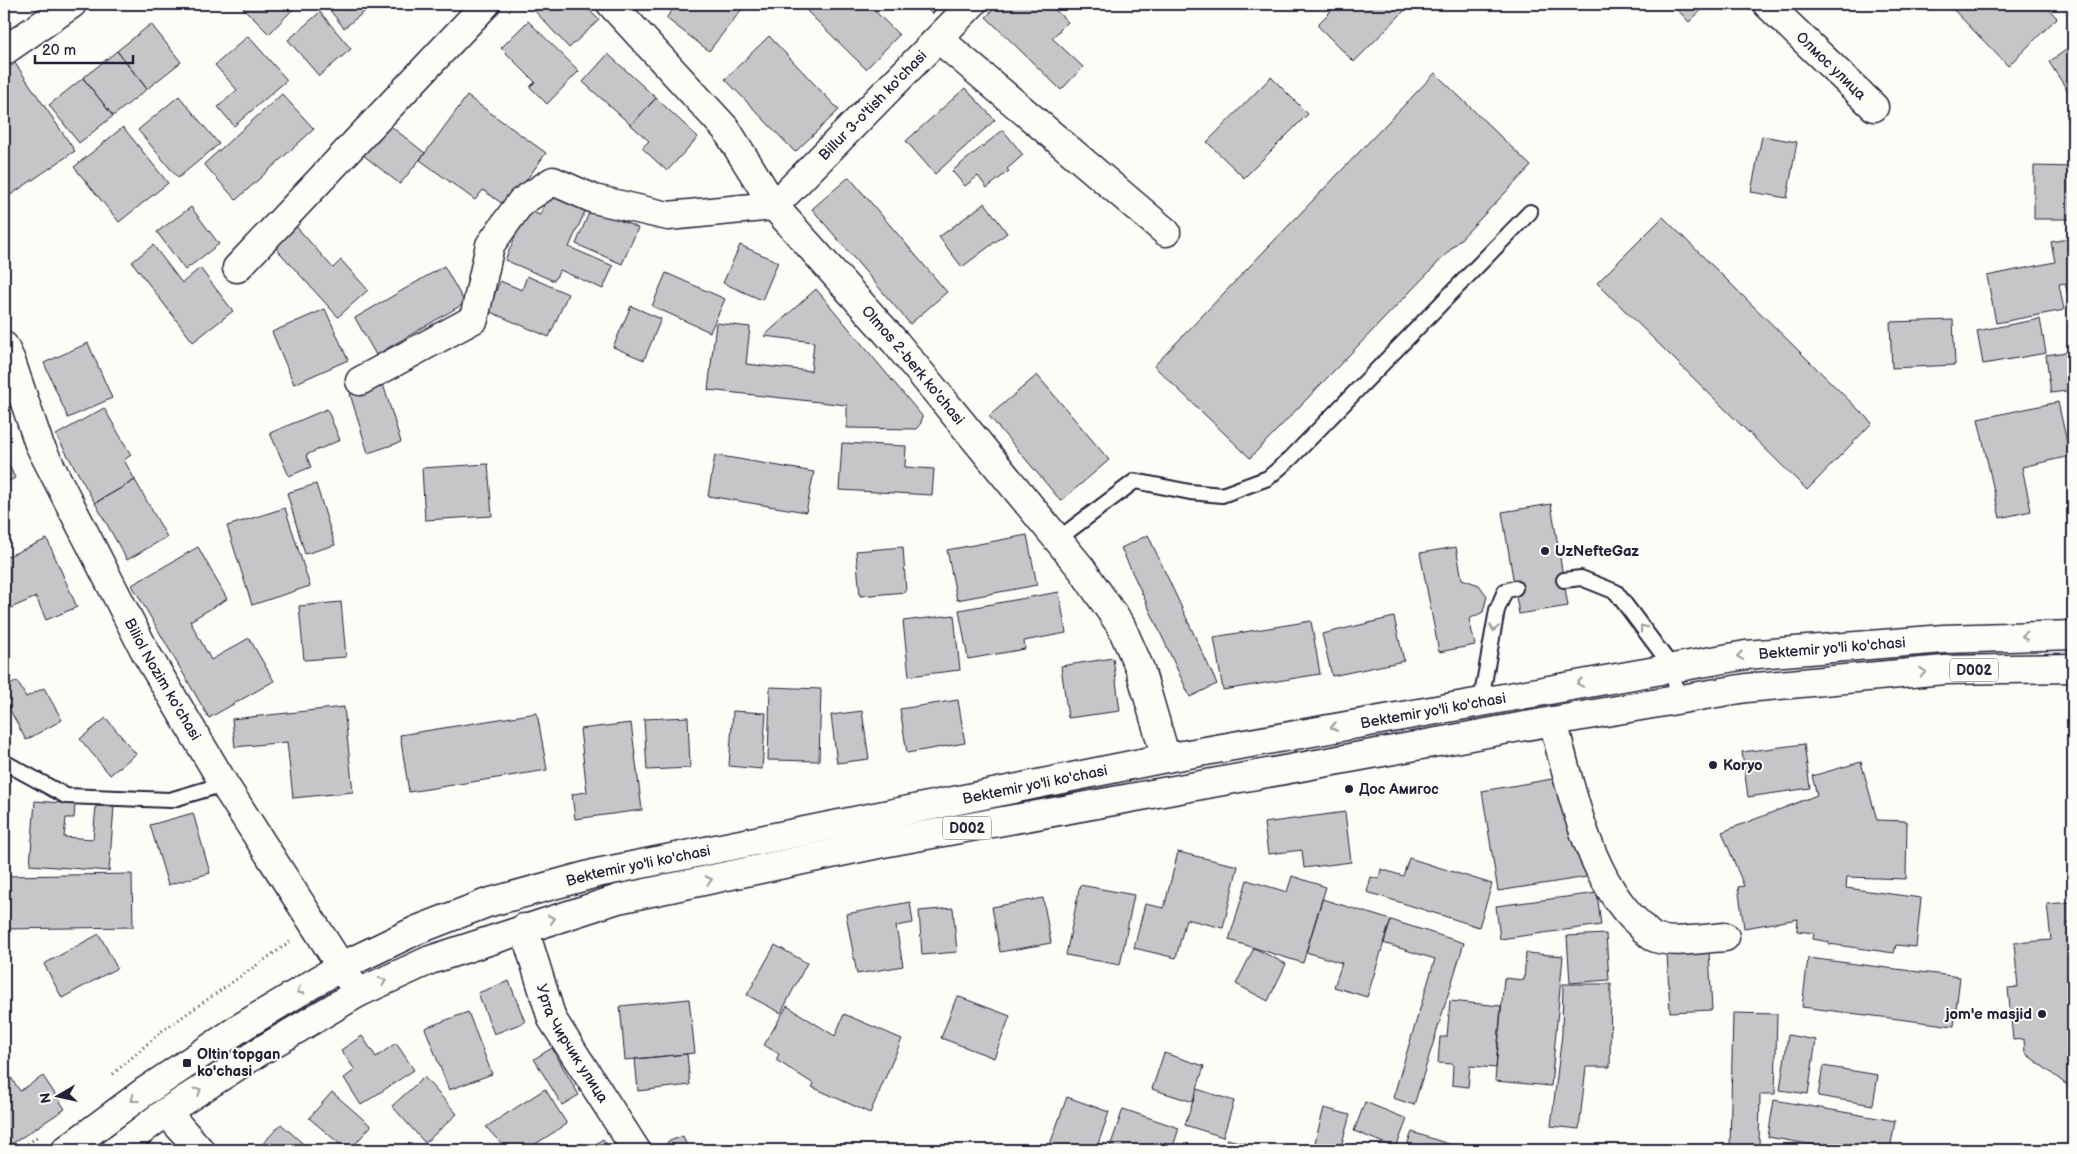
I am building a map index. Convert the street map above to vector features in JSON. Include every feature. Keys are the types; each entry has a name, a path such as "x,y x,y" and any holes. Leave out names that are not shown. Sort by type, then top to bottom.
{"main road":[{"path":"4,51 72,4"},
{"path":"237,268 486,4"},
{"name":"Olmos 2-berk ko'chasi","path":"611,4 726,129 774,206 896,343 1081,568 1121,626 1140,669 1166,758"},
{"name":"Billur 3-o'tish ko'chasi","path":"774,206 972,4"},
{"name":"Олмос улица","path":"1767,4 1874,107"},
{"path":"939,39 1166,232"},
{"path":"360,381 474,318 490,245 521,202 553,181 594,200 668,216 774,206"},
{"name":"Biliol Nozim ko'chasi","path":"4,346 11,361 39,444 146,653 224,784 358,993"},
{"name":"Bektemir yo'li ko'chasi","path":"66,1150 144,1092 243,1026 342,966 417,930 487,903 597,873 1166,758 1481,700 1746,655 1944,638 2073,635"},
{"name":"Bektemir yo'li ko'chasi","path":"116,1150 166,1112 262,1050 358,993 430,960 618,899 883,843 1553,720 1746,688 1944,670 2073,668"},
{"path":"1553,720 1575,804 1601,874 1626,913 1653,937 1676,941 1725,937"},
{"name":"Урта Чирчик улица","path":"524,928 552,1019 636,1150"},
{"path":"166,1112 200,1150"}],"lane":[{"path":"1058,539 1135,481 1190,492 1222,495 1268,478 1291,458 1530,212"},
{"path":"1564,580 1581,578 1616,592 1672,667 1678,700"},
{"path":"1481,700 1497,610 1505,591 1515,588"},
{"path":"4,762 66,796 170,800 224,784"}],"path":[{"path":"110,1076 162,1031 315,925"},
{"path":"20,1150 43,1132"}],"building":[{"path":"239,4 292,4 295,7 269,34"},
{"path":"325,4 374,4 344,28"},
{"path":"536,4 583,4 599,20 569,48 532,8"},
{"path":"677,4 746,4 709,51 666,18"},
{"path":"814,4 824,4 827,7 830,4 868,4 899,35 866,69 807,11"},
{"path":"922,4 942,4 932,14"},
{"path":"999,4 1049,4 1068,22 1052,38 1083,67 1061,90 986,17"},
{"path":"1338,4 1398,4 1405,10 1354,62 1317,25"},
{"path":"1672,4 1708,4 1689,22"},
{"path":"1948,4 2044,4 2057,18 2008,66"},
{"path":"320,12 351,49 319,76 288,40"},
{"path":"528,21 579,71 547,104 530,87 535,82 501,48"},
{"path":"151,24 181,62 147,89 117,51"},
{"path":"248,36 287,80 234,126 218,107 237,90 215,65"},
{"path":"769,36 839,110 795,152 725,79"},
{"path":"2073,45 2073,99 2049,62"},
{"path":"117,51 147,89 113,116 83,78"},
{"path":"608,54 656,98 631,125 583,82"},
{"path":"15,63 75,151 6,198 4,194 4,71"},
{"path":"1435,73 1531,166 1250,458 1154,366"},
{"path":"1271,77 1308,114 1244,178 1207,142"},
{"path":"83,78 113,116 79,143 49,105"},
{"path":"965,88 995,120 935,174 906,141"},
{"path":"282,94 314,129 236,200 204,164"},
{"path":"179,96 219,144 178,178 138,130"},
{"path":"467,96 546,153 507,207 483,190 475,200 420,160"},
{"path":"656,98 698,137 667,171 642,148 649,141 631,125"},
{"path":"388,124 425,153 400,184 363,155"},
{"path":"123,127 168,183 119,222 74,167"},
{"path":"1003,130 1023,155 1007,169 1009,171 987,188 978,176 965,186 952,171"},
{"path":"1762,136 1797,142 1787,198 1751,192"},
{"path":"2034,166 2073,167 2073,219 2034,219"},
{"path":"849,177 947,292 910,324 812,209"},
{"path":"550,191 587,207 569,247 613,266 603,289 560,270 554,281 505,260 527,210 540,215"},
{"path":"985,203 1007,233 962,267 939,237"},
{"path":"191,207 219,244 185,270 157,232"},
{"path":"591,208 638,228 622,264 576,244"},
{"path":"1663,217 1872,423 1807,490 1597,283"},
{"path":"294,224 333,268 341,260 368,290 338,317 272,244"},
{"path":"2073,238 2073,294 2068,295 2065,283 2059,284 2064,310 1996,323 1987,276 2055,262 2051,242"},
{"path":"153,245 182,283 200,268 233,311 193,342 132,262"},
{"path":"740,245 778,262 762,300 723,283"},
{"path":"444,266 465,303 376,355 355,318"},
{"path":"666,273 725,299 710,332 652,306"},
{"path":"527,276 568,294 549,337 488,311 500,281 522,290"},
{"path":"816,289 922,416 921,423 916,429 847,428 847,405 708,390 716,323 750,327 746,364 811,371 814,342 764,336"},
{"path":"631,306 661,319 644,360 613,347"},
{"path":"325,309 348,360 294,384 272,332"},
{"path":"2040,319 2046,353 1983,364 1977,331"},
{"path":"1953,320 1955,365 1892,368 1890,322"},
{"path":"88,343 112,398 68,418 44,363"},
{"path":"2073,351 2073,390 2051,393 2046,355"},
{"path":"1037,375 1109,460 1061,501 989,416"},
{"path":"383,384 401,442 368,453 350,394"},
{"path":"2058,402 2070,456 2022,467 2031,511 2000,518 1978,419"},
{"path":"104,408 131,455 124,460 135,480 95,503 56,435"},
{"path":"327,409 340,440 306,455 311,467 289,476 270,433"},
{"path":"842,443 906,446 905,467 934,469 932,495 839,490"},
{"path":"4,454 15,478 4,484"},
{"path":"715,455 814,472 806,512 708,496"},
{"path":"488,464 492,516 425,520 422,468"},
{"path":"135,480 167,537 127,560 95,503"},
{"path":"316,484 335,545 305,554 287,493"},
{"path":"1551,504 1568,606 1519,614 1502,512"},
{"path":"285,508 310,586 252,605 227,526"},
{"path":"1027,535 1037,585 957,600 947,550"},
{"path":"1148,535 1217,684 1190,697 1121,548"},
{"path":"47,539 77,607 46,620 36,597 4,611 4,558"},
{"path":"198,547 227,599 190,621 211,660 249,638 274,681 209,718 132,585"},
{"path":"903,547 906,592 860,596 856,551"},
{"path":"1456,547 1462,579 1479,585 1487,596 1483,612 1469,619 1475,645 1439,652 1420,553"},
{"path":"1059,592 1066,633 1024,641 1025,649 968,659 959,610"},
{"path":"341,602 346,657 304,660 299,606"},
{"path":"954,615 960,670 909,676 903,621"},
{"path":"1394,617 1404,661 1332,676 1322,634"},
{"path":"1311,621 1320,674 1223,690 1214,637"},
{"path":"1113,658 1120,711 1068,718 1061,666"},
{"path":"17,681 26,697 44,688 62,720 26,740 4,699 4,689"},
{"path":"770,687 821,689 819,761 768,760"},
{"path":"958,700 965,743 907,753 900,709"},
{"path":"344,707 353,792 293,798 287,742 235,747 232,719"},
{"path":"733,711 766,713 762,769 729,766"},
{"path":"862,711 869,759 837,763 831,715"},
{"path":"537,713 547,770 409,792 400,735"},
{"path":"688,717 690,768 647,770 644,719"},
{"path":"106,718 136,754 110,775 80,739"},
{"path":"631,723 642,810 575,819 572,794 587,792 580,729"},
{"path":"1804,744 1810,788 1748,797 1742,752"},
{"path":"1861,762 1877,820 1907,821 1906,879 1847,877 1846,888 1921,898 1916,947 1896,945 1894,953 1829,944 1829,942 1813,939 1814,933 1797,931 1798,919 1744,928 1738,887 1744,886 1722,832 1817,795 1812,776"},
{"path":"1558,778 1593,876 1498,891 1482,791"},
{"path":"35,801 75,804 74,818 66,818 64,837 93,839 96,806 114,807 109,871 30,865"},
{"path":"1345,812 1351,862 1304,868 1302,850 1268,854 1264,823"},
{"path":"193,813 210,873 168,885 150,825"},
{"path":"1178,852 1238,866 1223,928 1186,919 1176,958 1134,948 1145,904 1164,908"},
{"path":"1409,858 1492,884 1479,927 1367,892 1371,877 1379,879 1381,869 1403,876"},
{"path":"132,874 133,927 4,929 4,876"},
{"path":"1292,876 1326,887 1303,963 1229,940 1247,880 1287,892"},
{"path":"1080,885 1134,895 1120,965 1066,955"},
{"path":"1597,893 1601,925 1500,939 1496,906"},
{"path":"1043,898 1051,943 1000,952 992,907"},
{"path":"1322,899 1391,920 1367,997 1334,987 1342,963 1306,952"},
{"path":"910,902 913,923 896,926 903,966 857,974 846,914"},
{"name":"jom'e masjid","path":"2073,902 2073,1085 2067,1085 2025,1053 2024,1039 2013,1040 2008,988 2018,987 2014,943 2051,940 2047,904"},
{"path":"953,908 957,952 922,955 919,911"},
{"path":"1391,920 1464,943 1414,1105 1393,1098 1435,959 1383,943"},
{"path":"99,934 117,968 62,998 44,964"},
{"path":"1606,934 1609,980 1570,983 1567,936"},
{"path":"775,945 807,963 781,1013 747,995"},
{"path":"1254,948 1286,964 1268,1001 1236,984"},
{"path":"1709,951 1712,1010 1670,1012 1667,953"},
{"path":"1526,953 1563,956 1551,1086 1495,1081 1504,978 1524,980"},
{"path":"1808,958 1960,977 1954,1026 1802,1007"},
{"path":"509,981 525,1022 494,1034 478,993"},
{"path":"1563,984 1611,984 1610,1067 1586,1067 1579,1129 1551,1126 1562,1034"},
{"path":"957,996 1010,1016 994,1058 941,1038"},
{"path":"689,999 695,1053 625,1060 620,1006"},
{"path":"1450,1001 1501,1006 1496,1068 1470,1066 1468,1087 1452,1085 1453,1064 1438,1063 1440,1037 1447,1037"},
{"path":"787,1006 835,1036 844,1014 902,1039 870,1113 812,1087 814,1084 776,1060 779,1054 764,1045"},
{"path":"468,1012 492,1074 449,1090 425,1028"},
{"path":"1733,1013 1777,1014 1775,1094 1760,1094 1759,1148 1730,1148"},
{"path":"1788,1035 1816,1040 1808,1094 1780,1090"},
{"path":"362,1036 376,1057 396,1043 414,1070 361,1105 344,1078 355,1070 341,1050"},
{"path":"552,1048 579,1095 562,1105 534,1059"},
{"path":"1164,1053 1204,1066 1193,1102 1152,1089"},
{"path":"687,1054 690,1085 638,1091 635,1059"},
{"path":"1823,1066 1878,1075 1873,1105 1818,1096"},
{"path":"4,1067 20,1091 43,1076 65,1109 4,1149"},
{"path":"424,1077 457,1114 425,1143 392,1106"},
{"path":"545,1089 567,1124 526,1150 507,1150 486,1127"},
{"path":"1197,1089 1234,1101 1223,1137 1185,1125"},
{"path":"332,1092 371,1126 350,1150 347,1150 309,1118"},
{"path":"1067,1097 1109,1112 1096,1150 1048,1150"},
{"path":"1774,1100 1895,1121 1890,1150 1825,1150 1825,1147 1768,1137"},
{"path":"1365,1102 1407,1119 1396,1148 1354,1131"},
{"path":"1324,1108 1350,1115 1340,1150 1313,1150"},
{"path":"1123,1109 1179,1128 1172,1150 1109,1150"},
{"path":"281,1124 310,1150 257,1150"},
{"path":"1412,1132 1467,1150 1405,1150"},
{"path":"683,1136 688,1150 670,1150 667,1142"},
{"path":"603,1139 610,1150 587,1150"},
{"path":"1227,1139 1271,1150 1224,1150"}],"place":[{"name":"UzNefteGaz","path":"1545,551"},
{"name":"Koryo","path":"1713,765"},
{"name":"Дос Амигос","path":"1349,789"},
{"name":"jom'e masjid","path":"2042,1014"},
{"name":"Oltin topgan ko'chasi","path":"187,1063"}]}
